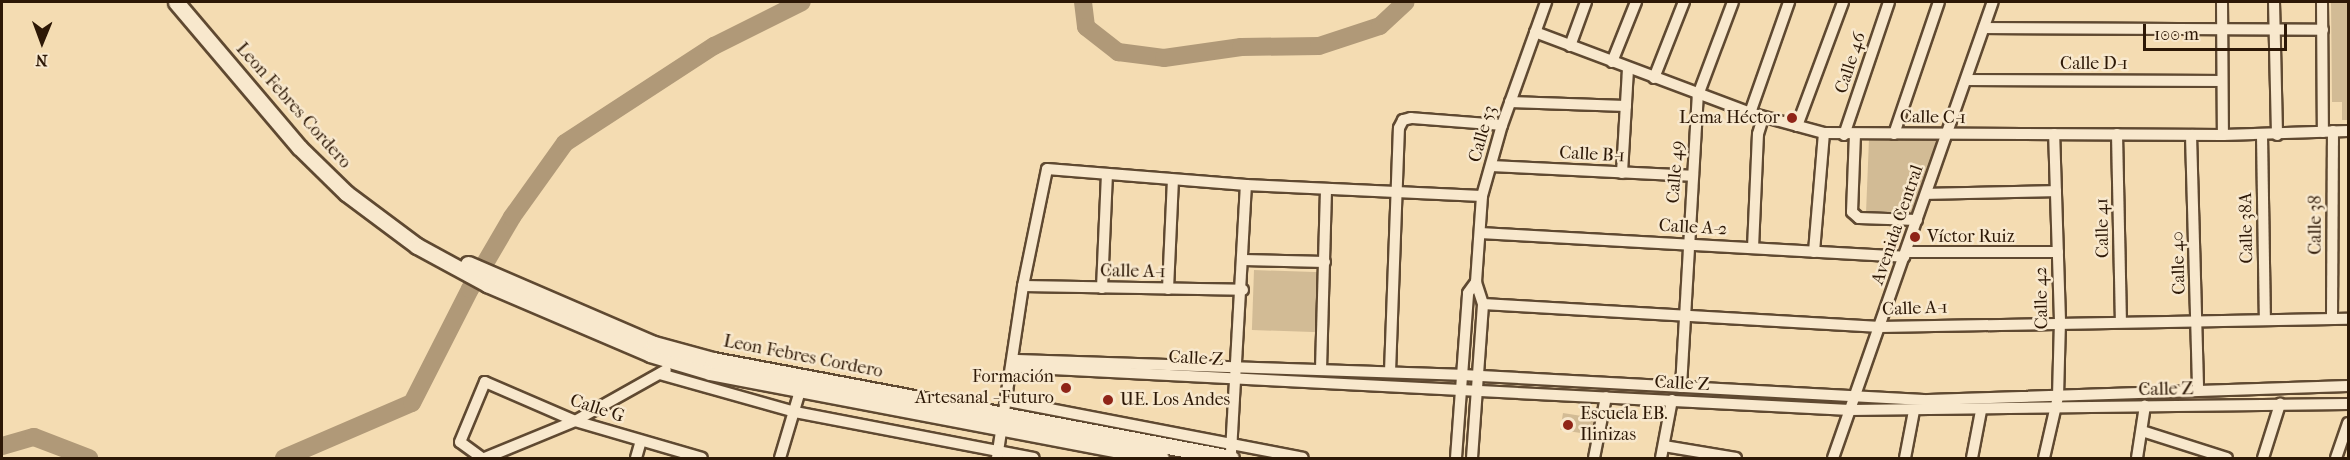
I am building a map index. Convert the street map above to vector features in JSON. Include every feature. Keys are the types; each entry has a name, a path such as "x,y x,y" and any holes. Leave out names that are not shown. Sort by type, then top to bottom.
{"street":[{"name":"Leon Febres Cordero","path":"176,2 299,147 346,193 390,225 463,267 650,354 681,357 1152,443 1189,443 1231,454"},
{"name":"Calle 53","path":"1472,459 1483,304 1476,282 1482,196 1502,125 1546,2"},
{"path":"1570,46 1586,2"},
{"path":"1612,62 1636,2"},
{"path":"1654,78 1684,2"},
{"name":"Calle 49","path":"1681,387 1687,244 1698,95 1733,2"},
{"path":"1750,114 1789,2"},
{"path":"1797,126 1843,2"},
{"name":"Calle 46","path":"1889,2 1850,134 1852,212 1859,218 1917,220"},
{"path":"1894,134 1939,2"},
{"name":"Avenida Central","path":"1833,459 1993,2"},
{"path":"2222,2 2223,135"},
{"path":"2274,2 2277,135"},
{"name":"Calle 38","path":"2322,2 2328,132 2332,319"},
{"path":"1984,28 2323,30"},
{"name":"Calle C-1","path":"1535,32 1750,114 1824,133 2277,135 2349,131"},
{"path":"1622,173 1628,68"},
{"name":"Calle D-1","path":"1966,80 2222,81"},
{"path":"1510,102 1626,106"},
{"path":"1753,248 1758,134 1763,118"},
{"path":"1390,372 1399,128 1403,120 1502,125"},
{"path":"1814,252 1824,133"},
{"name":"Calle 42","path":"2044,459 2058,397 2060,321 2054,134"},
{"name":"Calle 41","path":"2117,134 2121,321"},
{"name":"Calle 40","path":"2191,135 2199,389"},
{"name":"Calle 38A","path":"2262,135 2265,320"},
{"name":"Calle B-1","path":"1491,166 1692,176"},
{"path":"997,455 1014,364 1023,286 1047,169 1326,190 1482,196"},
{"path":"1102,288 1107,174"},
{"path":"1168,289 1173,180"},
{"path":"1246,185 1243,290 1231,454 1303,459"},
{"path":"1321,369 1326,190"},
{"path":"1926,194 2056,191"},
{"name":"Calle A-2","path":"1480,233 1814,252 1905,254 2058,252"},
{"path":"1244,260 1324,262"},
{"name":"Calle 53","path":"1456,459 1468,293 1476,282"},
{"name":"Calle A-1","path":"1023,286 1243,290"},
{"name":"Calle A-1","path":"1483,304 1880,327 2060,321 2349,319"},
{"name":"Leon Febres Cordero","path":"681,357 800,392 1006,415 1161,459"},
{"path":"484,459 575,421 660,374 681,357"},
{"name":"Calle Z","path":"1014,364 1238,372 1476,390 1850,410 1981,411 2145,406 2349,404"},
{"name":"Calle Z","path":"1238,372 1321,369 1856,398 2058,397 2199,389 2349,386"},
{"path":"660,374 795,412 997,455 1034,459"},
{"name":"Calle G","path":"484,459 460,442 485,382 575,421 702,459"},
{"path":"780,459 800,392"},
{"path":"1594,459 1606,397"},
{"path":"1661,459 1672,400"},
{"path":"2263,459 2280,404"},
{"path":"2137,459 2145,406"},
{"path":"1905,459 1914,411"},
{"path":"1972,459 1981,411"},
{"path":"1006,415 1166,432 1189,443"},
{"path":"2336,459 2349,423"},
{"path":"2142,431 2227,459"},
{"path":"1152,443 1166,432"},
{"path":"636,459 641,441"},
{"path":"1664,446 1736,459"}],"shaded area":[{"path":"2331,2 2348,2 2348,120 2342,120 2342,102 2332,102"},
{"path":"1869,139 1937,141 1912,218 1866,213"},
{"path":"1254,270 1322,272 1320,332 1252,330"},
{"path":"1563,413 1596,418 1593,435 1560,430"}],"waterway":[{"path":"284,458 412,403 470,289 512,217 565,143 714,46 802,2"},
{"path":"1083,2 1086,27 1118,52 1164,58 1241,47 1319,46 1380,26 1406,2"},
{"path":"2,446 34,437 89,458"}],"place":[{"name":"Lema Héctor","path":"1792,118"},
{"name":"Víctor Ruiz","path":"1915,237"},
{"name":"Formación Artesanal - Futuro","path":"1066,388"},
{"name":"UE. Los Andes","path":"1108,400"},
{"name":"Escuela EB. Ilinizas","path":"1568,425"}]}
